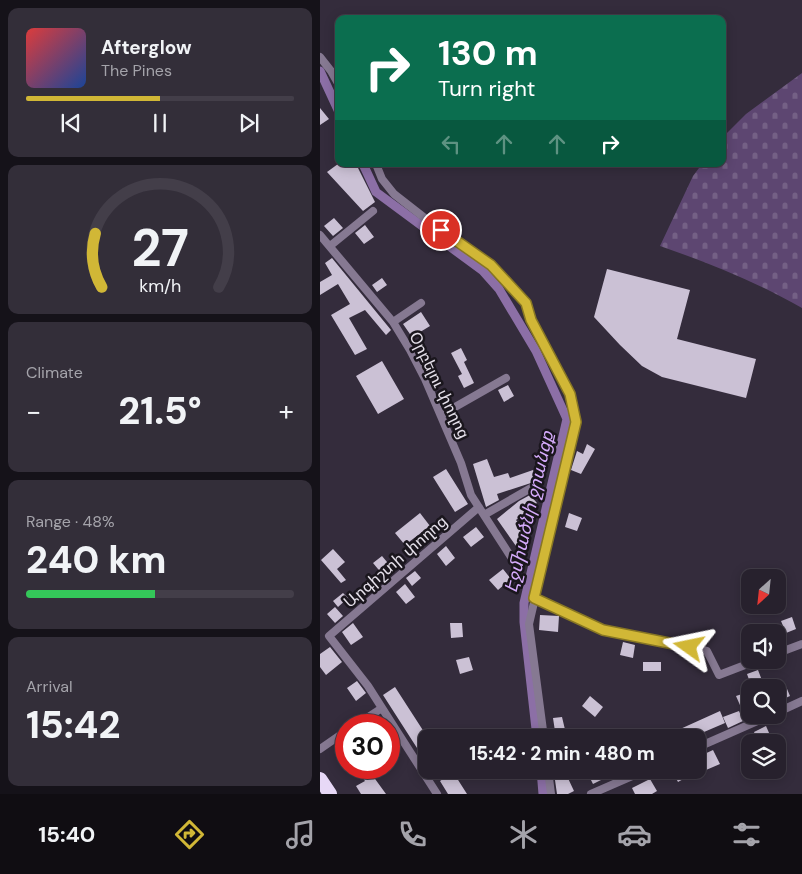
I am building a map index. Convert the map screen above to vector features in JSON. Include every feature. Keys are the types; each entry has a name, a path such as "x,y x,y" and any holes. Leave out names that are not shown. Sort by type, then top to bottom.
{"highway":[{"path":"320,779 330,794"}],"street":[{"path":"320,57 335,78"},
{"path":"377,167 382,179 394,194 491,265 526,303 531,320 570,394 576,422 529,624 543,729"},
{"path":"330,246 373,211"},
{"name":"Օրբելու փողոց","path":"320,235 393,322 425,379 462,462 471,495 513,560"},
{"path":"393,322 422,303"},
{"path":"441,415 506,378"},
{"path":"484,515 531,488"},
{"name":"Արգիշտի փողոց","path":"382,708 368,686 329,636 479,507"},
{"path":"534,598 603,630 707,651 718,674 741,666"},
{"path":"786,650 802,644"},
{"path":"786,709 802,702"},
{"path":"373,714 382,708 437,794"},
{"path":"706,744 751,724"},
{"path":"320,749 335,739"},
{"path":"549,779 551,794"},
{"path":"591,794 625,779"}],"green space":[{"path":"802,73 802,308 732,274 660,246 693,176 700,167 726,167 726,134 746,114"}],"building":[{"path":"320,108 329,119 320,125"},
{"path":"335,166 358,167 375,202 363,211 327,172"},
{"path":"334,218 343,228 333,236 324,226"},
{"path":"365,225 374,237 364,244 355,233"},
{"path":"332,258 391,330 386,335 365,310 349,318 367,349 355,355 331,315 350,304 338,284 320,295 320,282 332,275 325,263"},
{"path":"607,269 690,290 677,339 756,359 746,398 662,377 642,366 594,317"},
{"path":"382,278 387,285 377,292 372,285"},
{"path":"421,312 430,326 412,337 403,324"},
{"path":"461,348 467,360 464,362 474,383 464,388 458,376 462,374 451,353"},
{"path":"382,361 404,399 378,414 356,376"},
{"path":"508,385 514,396 504,402 498,390"},
{"path":"587,444 595,449 581,474 571,470 577,451 583,454"},
{"path":"487,459 494,477 508,473 510,478 533,470 537,481 497,494 499,500 486,507 473,464"},
{"path":"446,469 468,504 455,512 433,477"},
{"path":"530,495 537,503 516,520 528,536 516,546 497,519 519,501"},
{"path":"420,513 430,526 405,545 395,533"},
{"path":"569,513 582,518 577,531 565,527"},
{"path":"476,527 484,537 471,547 463,537"},
{"path":"446,546 455,558 446,566 437,554"},
{"path":"333,549 345,562 337,569 346,580 341,583 321,560"},
{"path":"382,556 392,568 383,575 373,563"},
{"path":"503,569 511,579 498,590 489,580"},
{"path":"415,571 421,578 412,586 406,578"},
{"path":"405,584 415,597 406,604 396,592"},
{"path":"343,593 348,598 338,607 333,601"},
{"path":"335,607 343,616 335,623 327,614"},
{"path":"540,615 559,616 558,632 539,630"},
{"path":"792,617 796,629 786,633 786,624 782,624 781,621"},
{"path":"353,623 363,637 351,645 342,632"},
{"path":"450,623 462,623 463,637 451,638"},
{"path":"623,642 635,645 633,658 620,655"},
{"path":"330,647 342,662 326,675 320,667 320,654"},
{"path":"469,657 473,670 460,674 456,660"},
{"path":"643,662 661,662 661,671 643,671"},
{"path":"758,670 762,679 749,679 747,674"},
{"path":"357,681 366,693 356,701 347,688"},
{"path":"786,686 790,696 786,698"},
{"path":"395,687 422,729 418,729 418,750 400,721 400,714 395,714 383,695"},
{"path":"741,694 741,707 736,696"},
{"path":"590,696 603,707 595,717 582,706"},
{"path":"720,711 725,723 706,731 706,729 680,729"},
{"path":"739,711 741,722 728,728 723,717"},
{"path":"562,717 565,729 555,729 553,718"},
{"path":"766,726 770,734 755,734 754,732"},
{"path":"713,750 720,764 706,770 706,753"},
{"path":"364,779 375,779 386,794 361,794 356,786 365,781"},
{"path":"443,779 457,779 467,794 448,794 440,781"},
{"path":"568,779 574,791 568,794 557,794 555,780"},
{"path":"590,779 603,779 593,784"},
{"path":"650,779 657,791 652,794 635,794 632,788"}],"waterway":[{"name":"Էջմիածնի ջրանցք","path":"320,71 335,103"},
{"name":"Էջմիածնի ջրանցք","path":"364,167 376,192 483,271 499,289 536,351 567,419 524,603 524,622 536,729"},
{"name":"Էջմիածնի ջրանցք","path":"542,779 543,794"}],"route":[{"path":"441,230 491,265 526,303 531,320 542,343 570,394 576,422 534,598 603,630 689,647"}]}
